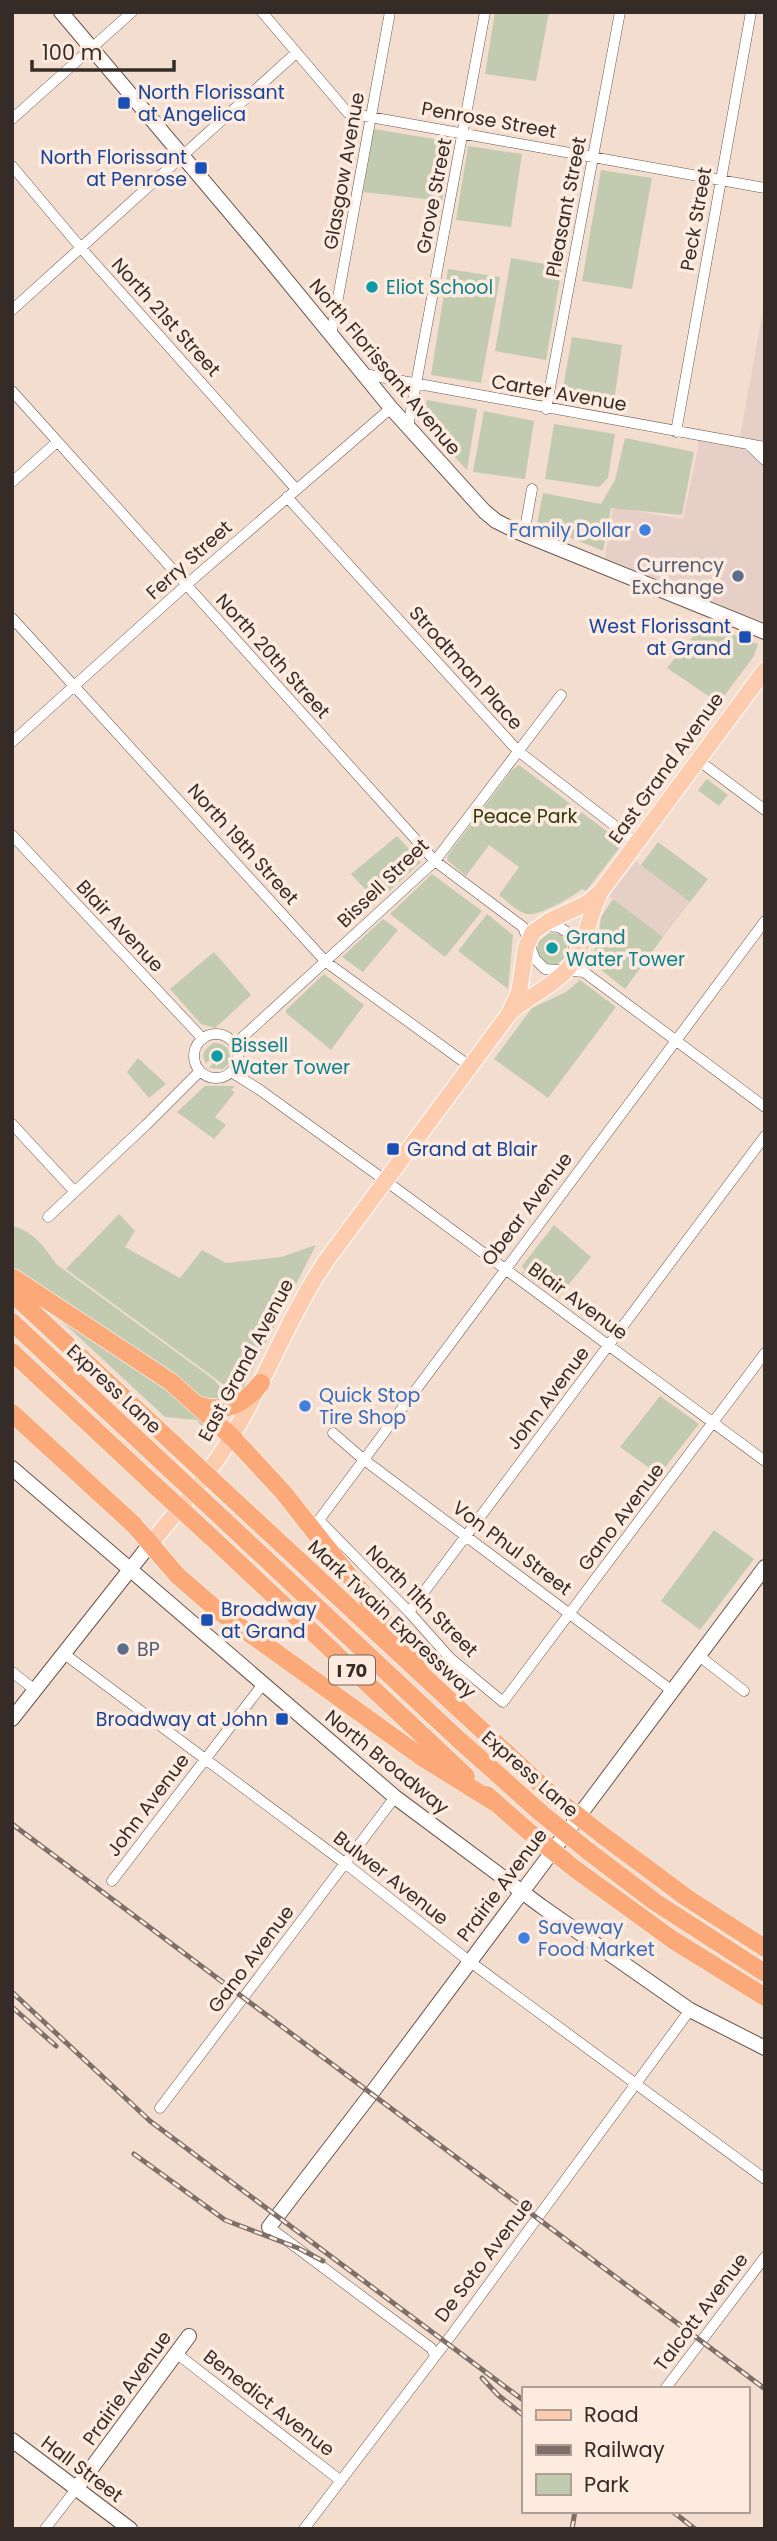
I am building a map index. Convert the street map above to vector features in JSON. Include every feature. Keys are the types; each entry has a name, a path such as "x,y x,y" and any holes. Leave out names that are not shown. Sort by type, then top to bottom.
{"highway":[{"path":"12,1277 159,1373 232,1437 284,1492 391,1629 422,1675"},
{"name":"Mark Twain Expressway","path":"12,1293 554,1797 687,1898 765,1948"},
{"name":"Express Lane","path":"12,1322 458,1739 541,1813 655,1902 765,1973"},
{"name":"I 70","path":"12,1352 495,1802 575,1869 673,1940 765,1997"},
{"path":"197,1404 218,1409 231,1407 242,1402 261,1383"},
{"path":"12,1413 134,1525 177,1575 217,1610 419,1756 495,1802"}],"main road":[{"name":"North Florissant Avenue","path":"61,12 391,408 484,511 496,521 524,534 765,632"},
{"name":"East Grand Avenue","path":"509,1014 565,971 576,955 592,908 601,891 765,670"},
{"name":"East Grand Avenue","path":"12,1719 214,1464 232,1437 314,1278 509,1014 519,992 525,933 587,903 601,891"},
{"name":"North Broadway","path":"12,1468 395,1797 522,1892 690,2010 765,2048"},
{"name":"Prairie Avenue","path":"269,2227 765,1567"},
{"name":"Prairie Avenue","path":"76,2489 189,2336"},
{"name":"Hall Street","path":"12,2440 130,2529"}],"street":[{"path":"12,119 132,12"},
{"name":"Penrose Street","path":"262,12 348,113 765,188"},
{"name":"Glasgow Avenue","path":"331,336 390,12"},
{"name":"Grove Street","path":"408,427 485,12"},
{"name":"Pleasant Street","path":"546,409 620,12"},
{"name":"Peck Street","path":"676,432 751,12"},
{"path":"12,310 296,53"},
{"name":"North 21st Street","path":"12,166 81,248 296,489"},
{"name":"Carter Avenue","path":"364,374 765,447"},
{"name":"North 20th Street","path":"12,391 435,861 525,933 540,965 551,971 584,972"},
{"name":"Ferry Street","path":"12,742 185,586 391,408"},
{"path":"12,482 57,442"},
{"path":"748,444 765,460"},
{"path":"524,534 532,489"},
{"name":"Strodtman Place","path":"287,497 518,751 637,843"},
{"name":"North 19th Street","path":"12,618 327,961 471,1067"},
{"name":"Bissell Street","path":"235,1044 435,861 561,695"},
{"path":"698,760 765,810"},
{"name":"Blair Avenue","path":"12,835 203,1039"},
{"name":"Obear Avenue","path":"319,1520 765,921"},
{"path":"540,926 559,927 570,934 584,972 765,1107"},
{"path":"48,1217 200,1071 194,1055 195,1048 203,1039 220,1034 235,1044 239,1058 233,1073"},
{"name":"Blair Avenue","path":"200,1071 213,1078 233,1073 260,1090 765,1461"},
{"path":"12,1124 75,1192"},
{"name":"John Avenue","path":"409,1612 765,1136"},
{"name":"Gano Avenue","path":"503,1702 765,1353"},
{"name":"Von Phul Street","path":"333,1433 363,1459 671,1690"},
{"name":"North 11th Street","path":"319,1520 450,1658 503,1702"},
{"name":"Bulwer Avenue","path":"63,1653 346,1864 469,1961 765,2179"},
{"path":"698,1655 744,1691"},
{"path":"12,1672 35,1690"},
{"name":"John Avenue","path":"112,1881 263,1684"},
{"name":"Gano Avenue","path":"160,2108 395,1797"},
{"name":"De Soto Avenue","path":"304,2529 690,2010"},
{"path":"269,2227 431,2348 435,2354"},
{"name":"Talcott Avenue","path":"667,2387 765,2257"},
{"name":"Benedict Avenue","path":"176,2353 341,2481"},
{"name":"Prairie Avenue","path":"46,2529 76,2489"}],"shaded area":[{"path":"765,299 765,624 605,558 613,507 683,519 698,448 698,435 739,442"},
{"path":"636,861 690,902 663,937 609,896"}],"green space":[{"path":"495,12 549,12 536,81 485,74"},
{"path":"374,129 452,142 442,201 363,192"},
{"path":"468,146 522,154 511,227 456,220"},
{"path":"601,170 652,178 632,289 582,281"},
{"path":"511,258 562,267 546,360 495,351"},
{"path":"448,269 500,277 481,383 431,375"},
{"path":"572,337 622,345 613,409 561,399"},
{"path":"427,400 477,409 467,470 422,422"},
{"path":"484,411 534,421 525,479 473,472"},
{"path":"554,424 615,434 608,478 599,487 545,479"},
{"path":"625,438 694,452 682,515 611,508 603,551 537,524 543,493 601,504 615,480"},
{"path":"704,623 758,644 754,656 719,703 667,668"},
{"name":"Peace Park","path":"519,765 621,842 586,891 582,889 556,905 533,914 520,911 499,895 519,867 489,845 466,876 447,860 448,855 512,770"},
{"path":"707,779 728,795 719,806 698,790"},
{"path":"397,836 421,862 377,902 351,874"},
{"path":"658,842 708,879 690,902 641,865"},
{"path":"432,874 482,911 445,957 390,914"},
{"path":"613,899 663,937 625,989 590,961 598,942 601,917"},
{"path":"487,914 513,935 508,989 458,951"},
{"path":"383,919 398,930 363,972 342,957"},
{"path":"549,933 560,934 567,942 566,957 557,964 547,964 537,952 538,942"},
{"path":"214,952 251,995 215,1028 201,1024 170,989"},
{"path":"324,974 364,1005 331,1050 286,1013"},
{"path":"580,980 616,1007 548,1098 494,1059 532,1008 566,992"},
{"path":"213,1043 222,1044 229,1051 229,1063 223,1069 209,1068 213,1063 217,1066 225,1059 218,1048 209,1056 211,1058 206,1064 203,1056 205,1050"},
{"path":"138,1058 166,1084 149,1098 127,1072"},
{"path":"205,1086 235,1086 231,1090 235,1092 215,1117 226,1125 214,1139 177,1112"},
{"path":"119,1214 135,1231 125,1247 180,1278 202,1250 226,1263 281,1257 316,1245 239,1396 66,1269"},
{"path":"554,1225 591,1257 558,1298 522,1273 525,1270 522,1266"},
{"path":"12,1226 32,1235 56,1264 213,1379 233,1401 199,1399 12,1268"},
{"path":"40,1301 158,1379 203,1416 210,1430 207,1435 197,1420 165,1417"},
{"path":"660,1396 699,1424 659,1475 620,1447"},
{"path":"714,1530 754,1559 700,1630 661,1601"}],"railway":[{"path":"12,1824 765,2389"},
{"path":"12,1992 150,2121 522,2399"},
{"path":"12,2007 56,2046"},
{"path":"134,2154 225,2220 298,2248 323,2261"},
{"path":"482,2378 522,2414"},
{"path":"572,2529 575,2513"},
{"path":"675,2513 695,2529"}],"place":[{"name":"North Florissant at Angelica","path":"124,103"},
{"name":"North Florissant at Penrose","path":"201,168"},
{"name":"Eliot School","path":"372,287"},
{"name":"Family Dollar","path":"645,530"},
{"name":"Currency Exchange","path":"738,576"},
{"name":"West Florissant at Grand","path":"745,637"},
{"name":"Grand Water Tower","path":"552,948"},
{"name":"Bissell Water Tower","path":"217,1056"},
{"name":"Grand at Blair","path":"393,1149"},
{"name":"Quick Stop Tire Shop","path":"305,1406"},
{"name":"Broadway at Grand","path":"207,1620"},
{"name":"BP","path":"123,1649"},
{"name":"Broadway at John","path":"282,1719"},
{"name":"Saveway Food Market","path":"524,1938"}]}
